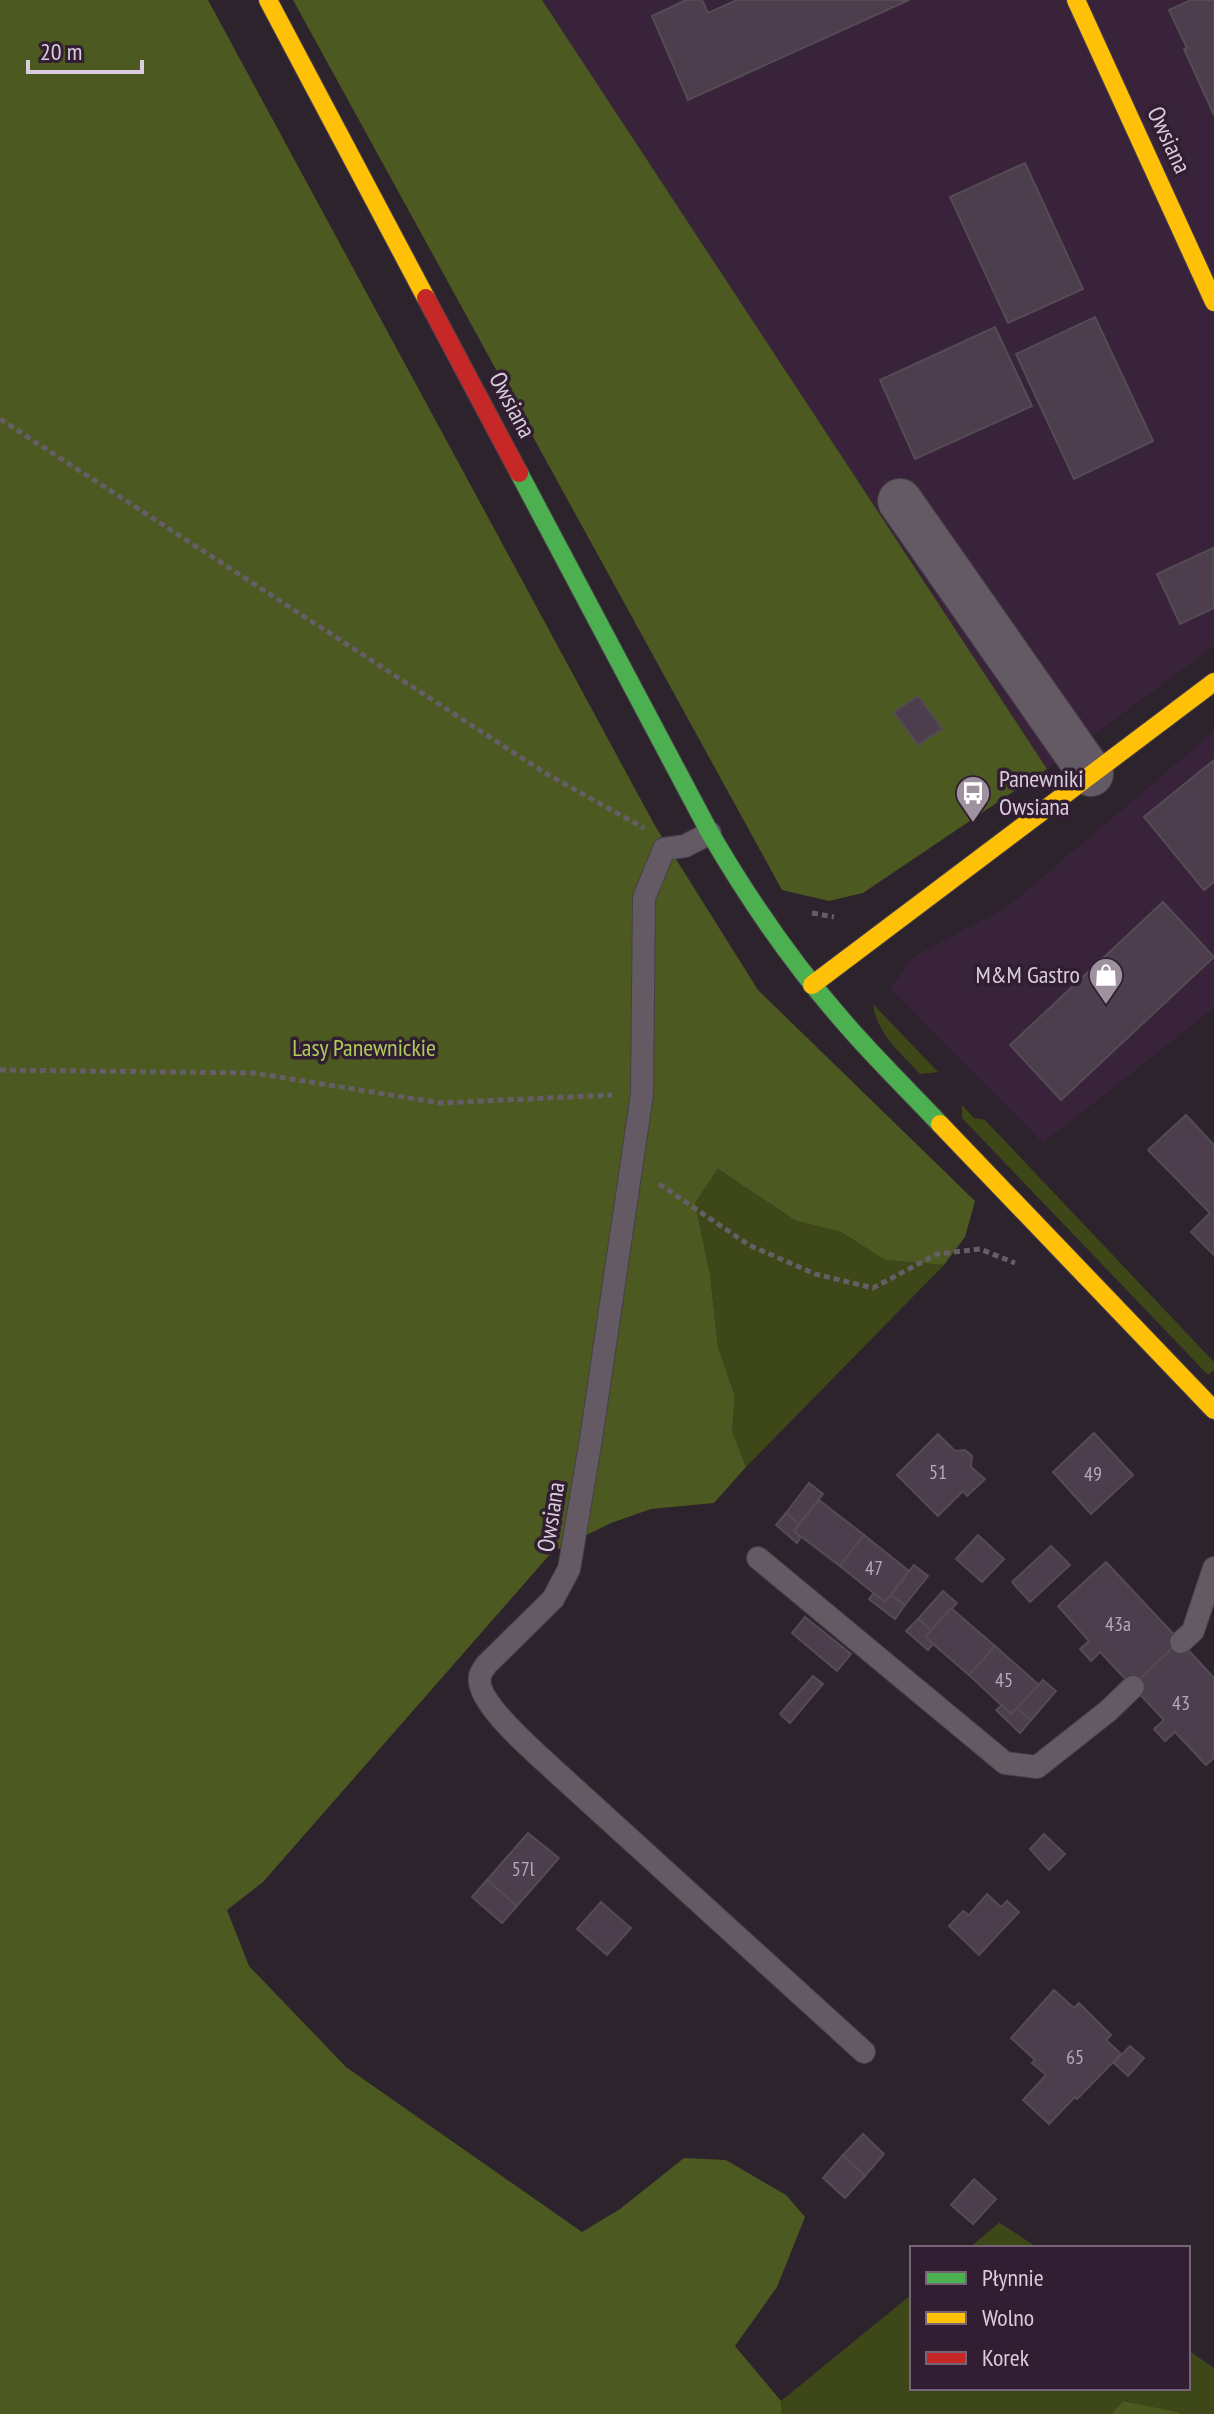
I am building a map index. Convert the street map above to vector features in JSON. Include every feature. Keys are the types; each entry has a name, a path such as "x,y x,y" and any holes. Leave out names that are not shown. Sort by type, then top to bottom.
{"street":[{"name":"Owsiana","path":"268,0 710,833 759,914 812,985 856,1035 1214,1410"},
{"name":"Owsiana","path":"1076,0 1214,302"},
{"path":"900,501 1091,774"},
{"path":"812,985 1214,682"}],"lane":[{"name":"Owsiana","path":"710,833 685,846 664,849 644,898 642,1094 569,1569 553,1599 486,1665 480,1675 480,1687 489,1703 553,1769 864,2052"},
{"path":"758,1558 1005,1763 1037,1767 1108,1711 1133,1687"},
{"path":"1181,1642 1193,1631 1214,1568"}],"path":[{"path":"0,419 545,773 650,831"},
{"path":"0,1070 254,1073 441,1103 642,1094"},
{"path":"631,1165 749,1245 815,1274 873,1288 937,1254 980,1249 1027,1268"}],"shaded area":[{"path":"542,0 1214,0 1214,646 1047,769"},
{"path":"1214,732 1214,1008 1043,1143 891,989 913,957 1007,907"}],"green space":[{"name":"Lasy Panewnickie","path":"0,0 208,0 654,824 758,990 975,1201 965,1237 944,1265 885,1260 841,1232 796,1221 718,1169 695,1203 710,1274 718,1347 735,1396 732,1431 746,1467 714,1503 651,1509 611,1523 552,1552 263,1882 227,1910 249,1966 346,2067 582,2232 620,2209 684,2158 726,2160 786,2195 805,2217 777,2287 735,2346 781,2401 782,2414 0,2414"},
{"path":"293,0 542,0 1047,769 863,893 829,901 782,890"},
{"path":"873,1004 938,1072 920,1074 898,1051 879,1025"},
{"path":"962,1105 974,1118 985,1120 1214,1362 1214,1370 1208,1375 962,1118"},
{"path":"718,1169 796,1221 841,1232 885,1260 944,1265 746,1467 732,1431 735,1396 718,1347 710,1274 695,1203"},
{"path":"1000,2222 1035,2246 971,2246"},
{"path":"910,2296 910,2390 1190,2390 1190,2351 1214,2368 1214,2414 1180,2414 1123,2401 1111,2414 782,2414 781,2401"},
{"path":"1123,2401 1177,2412 1180,2414 1111,2414"}],"building":[{"path":"686,0 702,0 708,13 737,0 909,0 688,100 652,16"},
{"path":"1191,0 1214,0 1214,115 1169,10"},
{"path":"1025,163 1083,289 1008,323 950,197"},
{"path":"1095,317 1153,441 1074,479 1016,354"},
{"path":"995,327 1032,406 915,459 880,380"},
{"path":"1213,548 1214,608 1180,624 1157,574"},
{"path":"918,696 942,729 918,745 894,712"},
{"path":"1214,760 1214,882 1204,890 1144,817"},
{"path":"1163,902 1214,957 1061,1100 1010,1045"},
{"path":"1186,1115 1214,1145 1214,1255 1191,1232 1210,1213 1148,1150"},
{"path":"1094,1433 1133,1475 1091,1514 1053,1472"},
{"path":"938,1434 955,1451 965,1450 972,1456 971,1467 985,1479 967,1496 963,1491 938,1516 897,1475"},
{"path":"809,1483 823,1494 799,1524 786,1513"},
{"path":"819,1500 864,1535 840,1566 794,1531"},
{"path":"786,1513 799,1524 794,1531 801,1537 797,1543 776,1525"},
{"path":"864,1535 909,1571 885,1602 840,1566"},
{"path":"978,1535 1004,1559 982,1582 956,1559"},
{"path":"1051,1546 1070,1565 1030,1602 1012,1582"},
{"path":"1106,1562 1180,1641 1132,1686 1100,1652 1091,1661 1080,1649 1089,1641 1058,1606"},
{"path":"914,1565 928,1576 905,1605 891,1595"},
{"path":"943,1591 957,1603 931,1630 918,1619"},
{"path":"874,1593 885,1602 891,1595 905,1605 895,1619 869,1599"},
{"path":"951,1608 995,1646 969,1675 925,1637"},
{"path":"805,1617 851,1654 837,1671 792,1633"},
{"path":"918,1619 931,1630 925,1637 933,1644 928,1650 906,1631"},
{"path":"1180,1641 1214,1678 1214,1758 1206,1765 1175,1732 1165,1741 1154,1729 1164,1720 1132,1686"},
{"path":"995,1646 1039,1685 1011,1714 969,1675"},
{"path":"813,1676 823,1684 790,1723 780,1714"},
{"path":"1043,1680 1056,1691 1031,1720 1017,1708"},
{"path":"1002,1705 1011,1714 1017,1708 1031,1720 1020,1733 996,1710"},
{"path":"528,1833 559,1858 517,1906 487,1880"},
{"path":"1044,1834 1065,1854 1049,1870 1030,1849"},
{"path":"487,1880 517,1906 502,1923 472,1897"},
{"path":"987,1894 1001,1907 1007,1901 1019,1912 979,1955 949,1926 963,1911 969,1915"},
{"path":"601,1902 631,1928 607,1955 577,1929"},
{"path":"1054,1990 1074,2008 1079,2003 1111,2035 1106,2040 1121,2054 1049,2124 1023,2100 1046,2075 1011,2038"},
{"path":"1130,2046 1144,2058 1128,2076 1114,2063"},
{"path":"863,2134 884,2154 865,2176 843,2155"},
{"path":"843,2155 865,2176 845,2198 823,2178"},
{"path":"974,2179 996,2199 973,2224 951,2205"}],"traffic: fast":[{"path":"519,473 710,833 740,883 825,1000 940,1124"}],"traffic: slow":[{"path":"268,0 426,298"},
{"path":"1076,0 1214,302"},
{"path":"812,985 1214,682"},
{"path":"940,1124 1214,1410"}],"traffic: jam":[{"path":"426,298 519,473"}],"place":[{"name":"Panewniki Owsiana","path":"973,824"},
{"name":"M&M Gastro","path":"1106,1006"}]}
